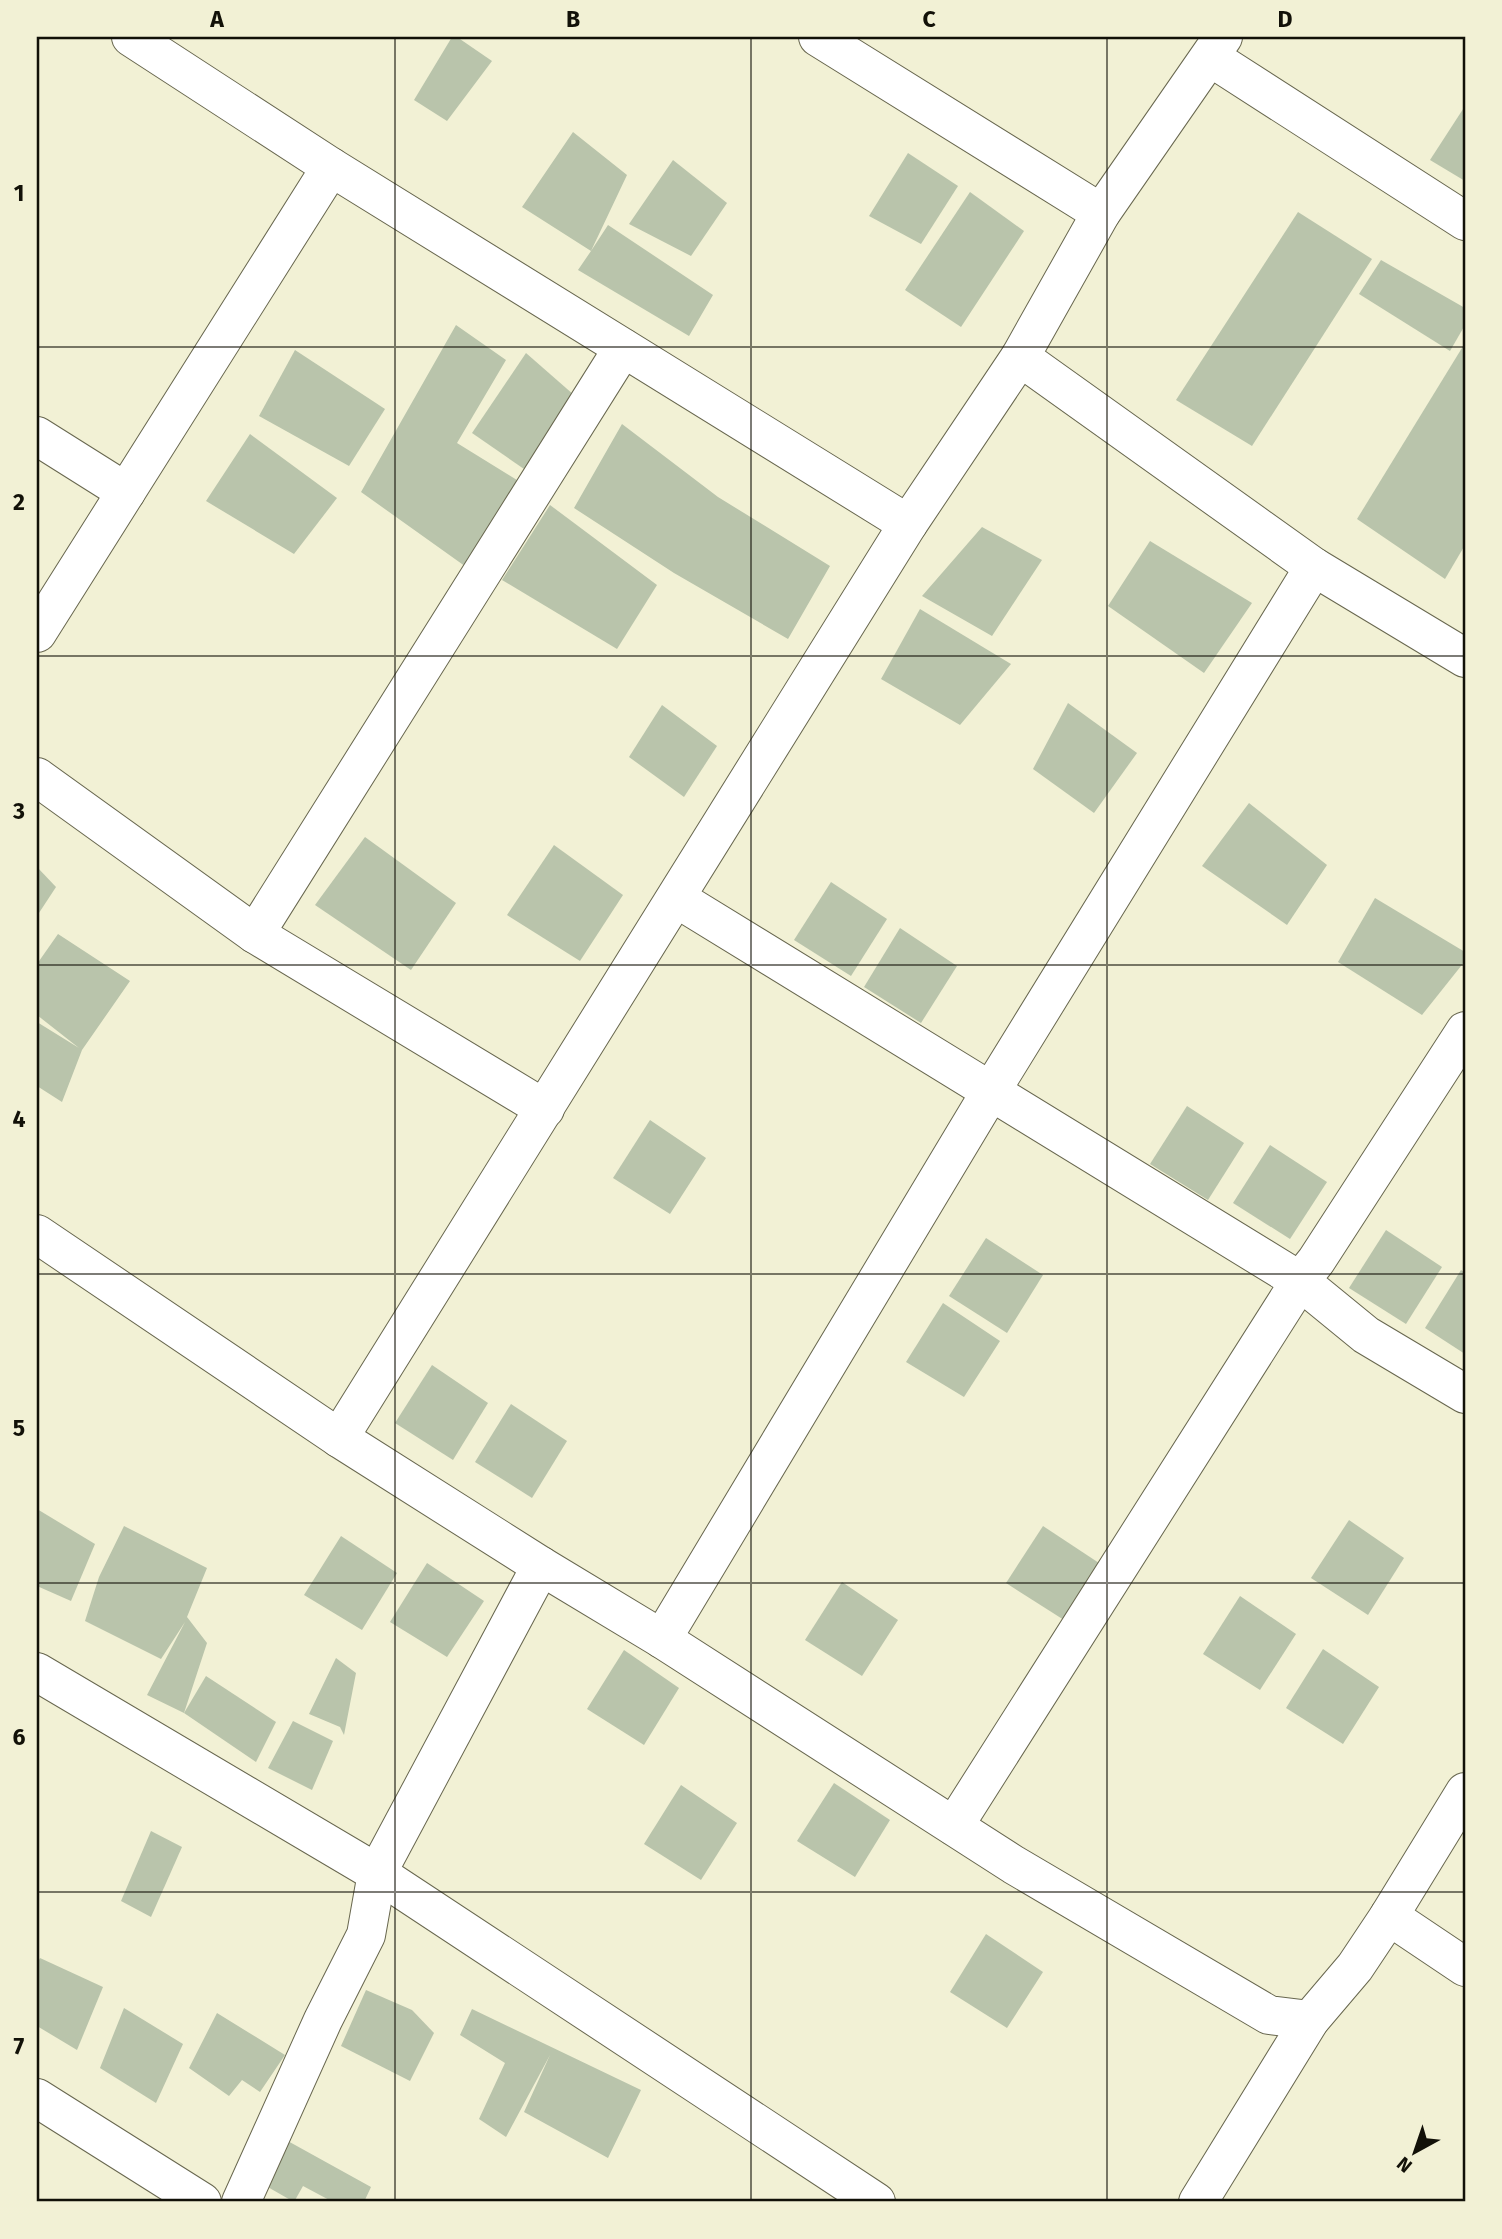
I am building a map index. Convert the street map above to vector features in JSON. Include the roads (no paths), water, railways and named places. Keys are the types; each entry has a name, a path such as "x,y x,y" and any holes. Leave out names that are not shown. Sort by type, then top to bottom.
{"street":[{"path":"131,37 331,167 908,524"},
{"path":"818,37 1101,213"},
{"path":"339,1438 908,524 1020,357 1101,213 1216,47 1465,221"},
{"path":"37,633 331,167"},
{"path":"256,934 623,348"},
{"path":"1020,357 1314,567 1465,659"},
{"path":"37,436 126,492"},
{"path":"662,1639 991,1091 1314,567"},
{"path":"37,777 256,934 545,1109"},
{"path":"676,898 1300,1281 1366,1335 1465,1394"},
{"path":"954,1826 1300,1281 1316,1261 1465,1031"},
{"path":"37,1234 339,1438 662,1639 1014,1865 1269,2015 1310,2020"},
{"path":"241,2202 323,2020 366,1935 377,1873 541,1566"},
{"path":"37,1672 377,1873 876,2202"},
{"path":"1198,2202 1310,2020 1355,1967 1465,1792"},
{"path":"1389,1916 1465,1967"},
{"path":"37,2098 202,2202"}]}
